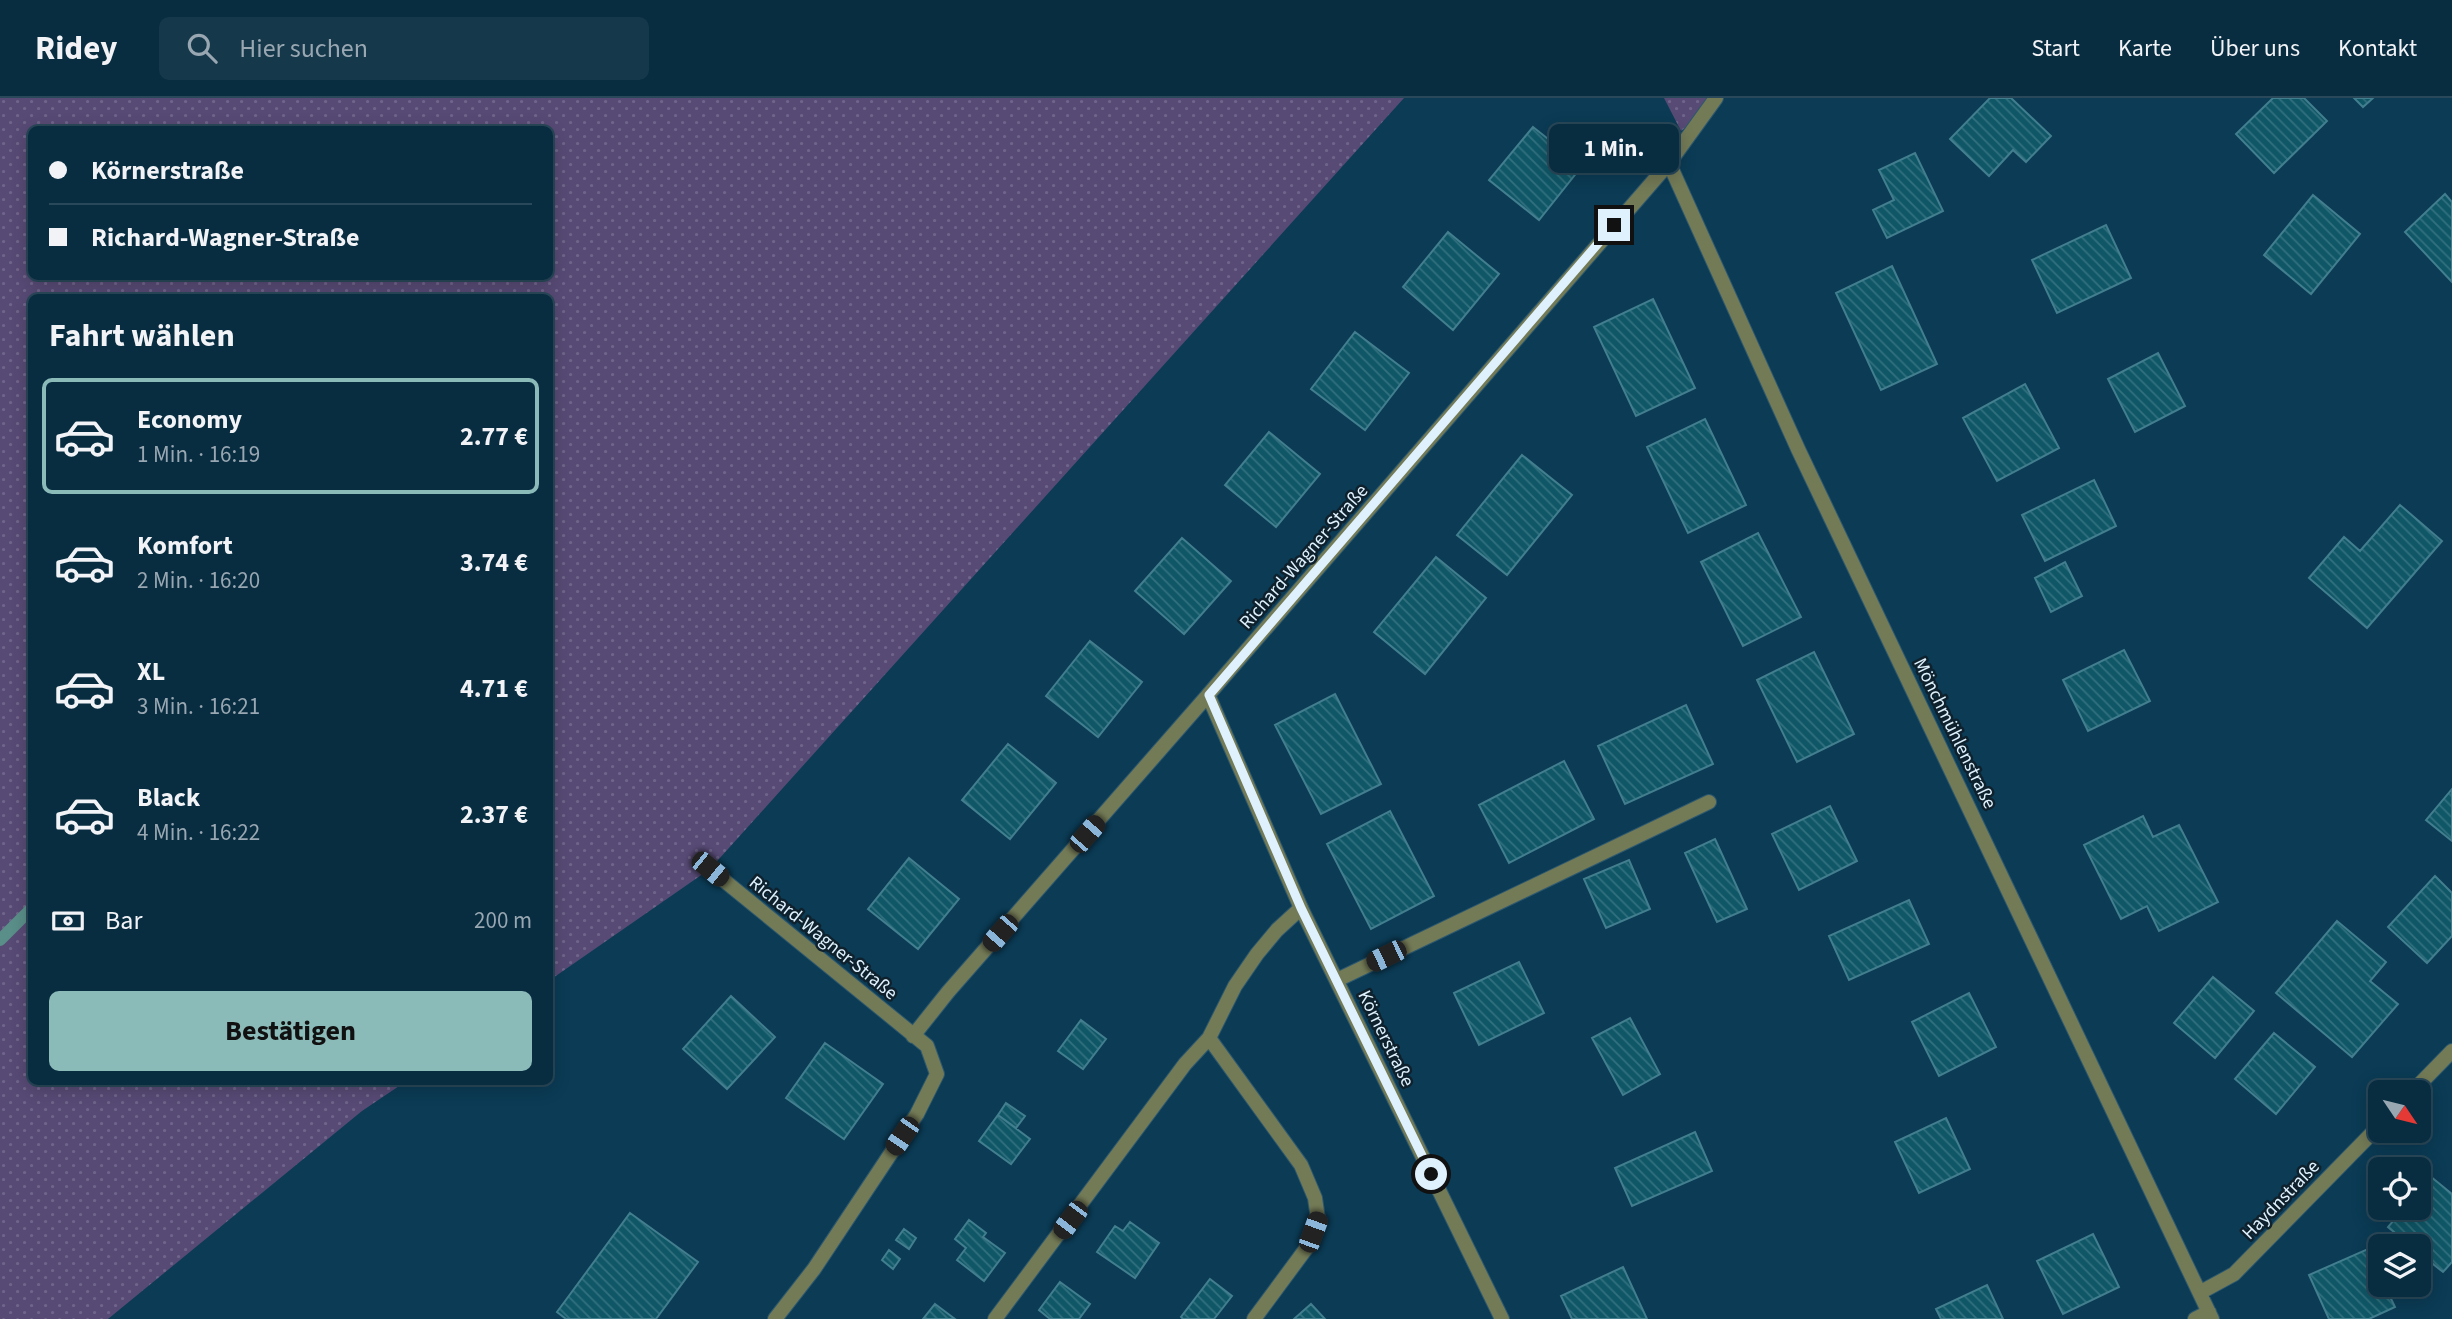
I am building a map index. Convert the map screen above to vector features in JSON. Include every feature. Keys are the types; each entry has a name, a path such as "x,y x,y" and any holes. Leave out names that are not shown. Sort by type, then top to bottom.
{"street":[{"name":"Richard-Wagner-Straße","path":"913,1036 948,992 1669,163 1716,98"},
{"name":"Mönchmühlenstraße","path":"1669,163 1798,449 2211,1316"},
{"name":"Körnerstraße","path":"1209,695 1301,908 1502,1319"},
{"path":"1337,980 1709,802"},
{"name":"Richard-Wagner-Straße","path":"710,869 928,1046 937,1074 917,1114 814,1269 775,1319"},
{"path":"995,1319 1185,1064 1209,1038 1235,986 1256,954 1301,908"},
{"path":"1209,1038 1301,1165 1315,1198 1318,1219 1308,1246 1254,1319"},
{"path":"2424,1080 2452,1051"},
{"name":"Haydnstraße","path":"2201,1292 2234,1273 2368,1137"},
{"path":"2195,1319 2211,1316"}],"shaded area":[{"path":"0,98 1404,98 710,869 553,978 553,294 28,294 28,1085 401,1085 362,1111 108,1319 0,1319"},
{"path":"1664,98 1716,98 1702,115 1681,131"}],"building":[{"path":"1990,98 2011,98 2051,136 2026,162 2013,150 1989,176 1950,139"},
{"path":"2273,98 2304,98 2327,121 2274,173 2236,134"},
{"path":"2354,98 2373,98 2363,107"},
{"path":"1533,127 1582,166 1539,220 1489,180"},
{"path":"1915,153 1943,211 1887,238 1873,210 1894,200 1879,170"},
{"path":"2445,194 2452,202 2452,282 2405,232"},
{"path":"2313,195 2360,234 2311,294 2264,255"},
{"path":"2106,225 2131,278 2057,313 2032,260"},
{"path":"1448,232 1499,274 1453,330 1403,287"},
{"path":"1892,266 1937,364 1881,390 1836,293"},
{"path":"1653,299 1695,388 1636,416 1594,327"},
{"path":"1355,332 1409,373 1365,430 1311,389"},
{"path":"2158,353 2185,406 2135,432 2108,379"},
{"path":"2025,384 2059,448 1997,481 1963,418"},
{"path":"1705,419 1746,505 1688,533 1647,447"},
{"path":"1269,432 1320,474 1276,527 1225,485"},
{"path":"1522,455 1572,495 1507,575 1457,535"},
{"path":"2094,480 2116,526 2045,561 2022,515"},
{"path":"2400,505 2442,541 2367,628 2309,578 2344,537 2360,551"},
{"path":"1758,533 1801,617 1743,646 1701,562"},
{"path":"1182,538 1231,581 1184,634 1135,591"},
{"path":"1436,557 1486,598 1425,674 1374,632"},
{"path":"2065,562 2082,596 2051,612 2035,578"},
{"path":"1090,641 1142,682 1098,737 1046,696"},
{"path":"2124,650 2150,701 2088,731 2063,680"},
{"path":"1814,652 1854,734 1797,762 1757,680"},
{"path":"1335,694 1381,784 1321,814 1275,725"},
{"path":"1686,705 1713,764 1625,804 1598,746"},
{"path":"1008,744 1056,783 1010,839 962,800"},
{"path":"1564,761 1594,819 1509,863 1479,805"},
{"path":"2452,789 2452,841 2426,820"},
{"path":"1830,806 1857,861 1799,890 1772,834"},
{"path":"1390,811 1434,896 1371,929 1327,844"},
{"path":"2143,816 2153,837 2179,825 2218,902 2159,931 2147,906 2121,919 2084,845"},
{"path":"1715,839 1747,909 1717,922 1685,853"},
{"path":"909,858 959,899 918,949 868,909"},
{"path":"1629,860 1650,909 1606,928 1584,879"},
{"path":"2435,876 2452,893 2452,936 2427,963 2388,927"},
{"path":"1909,900 1929,944 1849,980 1829,936"},
{"path":"2337,921 2386,962 2370,981 2398,1004 2352,1057 2276,993"},
{"path":"1519,962 1544,1013 1479,1045 1454,993"},
{"path":"2213,977 2254,1011 2215,1058 2174,1023"},
{"path":"1969,993 1996,1047 1939,1076 1912,1022"},
{"path":"731,996 775,1037 727,1089 683,1049"},
{"path":"1630,1018 1660,1074 1623,1095 1592,1038"},
{"path":"1081,1020 1106,1039 1083,1069 1058,1051"},
{"path":"2274,1033 2315,1067 2276,1114 2235,1079"},
{"path":"825,1043 883,1084 844,1139 786,1098"},
{"path":"1006,1103 1025,1116 1016,1128 998,1115"},
{"path":"998,1115 1030,1139 1011,1164 979,1141"},
{"path":"1946,1118 1970,1169 1919,1193 1895,1142"},
{"path":"1695,1132 1712,1171 1632,1206 1615,1168"},
{"path":"2431,1177 2452,1194 2452,1262 2443,1272 2431,1262 2431,1234 2396,1234 2388,1227 2394,1220 2431,1220"},
{"path":"630,1213 698,1262 656,1319 566,1319 557,1312"},
{"path":"969,1220 986,1233 983,1237 1005,1253 984,1281 957,1260 966,1248 955,1239"},
{"path":"1130,1222 1159,1243 1135,1278 1097,1252 1115,1226 1123,1231"},
{"path":"904,1229 916,1238 909,1249 896,1240"},
{"path":"2093,1234 2119,1287 2063,1314 2037,1261"},
{"path":"2368,1249 2368,1297 2390,1297 2395,1307 2369,1319 2329,1319 2309,1275"},
{"path":"889,1250 900,1259 893,1269 882,1260"},
{"path":"1623,1267 1647,1319 1572,1319 1561,1296"},
{"path":"1210,1279 1232,1296 1214,1319 1183,1319 1181,1317"},
{"path":"1060,1282 1090,1304 1079,1319 1050,1319 1039,1310"},
{"path":"1987,1285 2003,1319 1941,1319 1936,1309"},
{"path":"935,1304 955,1319 923,1319"},
{"path":"1311,1304 1325,1319 1294,1319"}],"waterway":[{"path":"0,940 28,912"}],"route":[{"path":"1431,1174 1301,908 1209,695 1614,225"}]}
